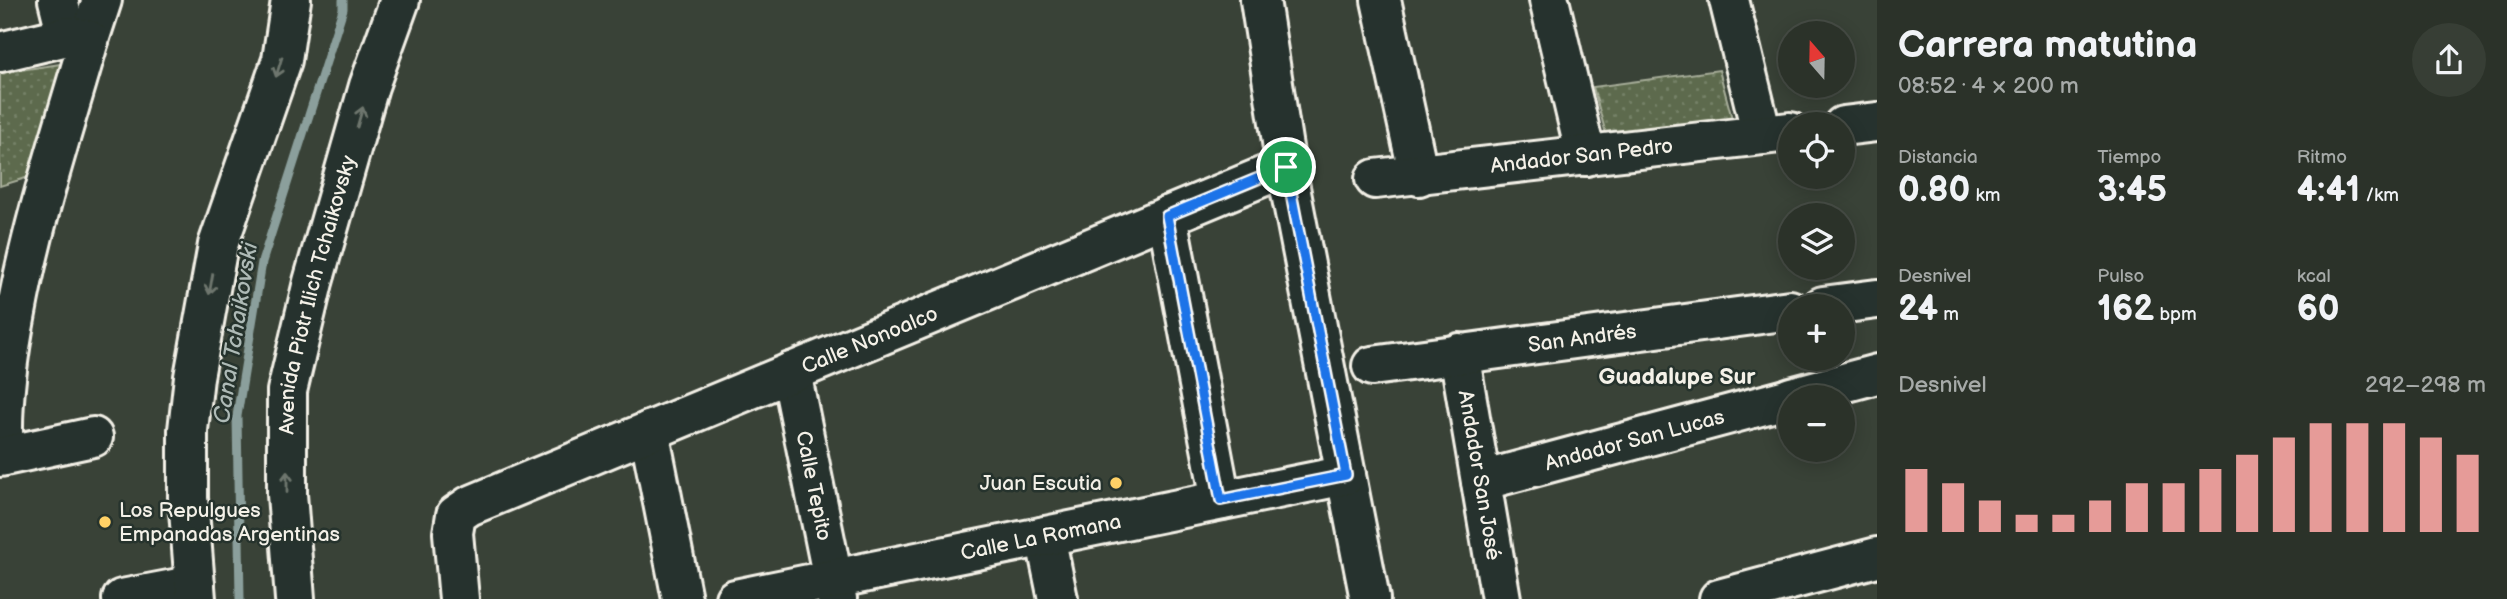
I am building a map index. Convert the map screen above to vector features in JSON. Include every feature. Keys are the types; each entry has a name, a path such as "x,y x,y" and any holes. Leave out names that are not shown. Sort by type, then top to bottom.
{"street":[{"path":"0,52 72,25 102,0"},
{"path":"122,599 196,592 188,498 188,430 194,377 218,246 282,60 291,0"},
{"name":"Avenida Piotr Ilich Tchaikovsky","path":"295,599 287,494 287,391 313,282 369,86 400,0"},
{"path":"1260,0 1286,167 1370,599"},
{"path":"1381,0 1419,176"},
{"path":"1549,0 1586,156"},
{"path":"1729,0 1776,134"},
{"path":"72,25 13,260 1,427 2,457 93,436"},
{"path":"1855,125 1877,122"},
{"name":"Andador San Pedro","path":"1375,179 1776,134"},
{"name":"Calle Nonoalco","path":"459,599 453,533 456,515 470,506 1286,167"},
{"path":"1167,216 1221,500"},
{"path":"1855,302 1877,299"},
{"name":"San Andrés","path":"1372,366 1778,312"},
{"name":"Andador San José","path":"1459,353 1501,599"},
{"name":"Calle Tepito","path":"791,372 835,589"},
{"name":"Andador San Lucas","path":"1836,385 1877,374"},
{"name":"Andador San Lucas","path":"1480,481 1778,401"},
{"path":"649,431 682,599"},
{"name":"Calle La Romana","path":"735,599 835,589 1045,536 1346,475"},
{"path":"1045,536 1058,599"},
{"path":"1719,599 1877,557"}],"green space":[{"path":"67,63 36,175 0,186 0,73"},
{"path":"1719,70 1734,126 1608,141 1593,87"}],"waterway":[{"name":"Canal Tchaikovski","path":"240,599 237,416 262,262 343,9 343,0"}],"place":[{"name":"Juan Escutia","path":"1116,483"},
{"name":"Los Repulgues Empanadas Argentinas","path":"105,522"}],"district":[{"name":"Guadalupe Sur","path":"1677,376"}],"route":[{"path":"1286,167 1346,475 1221,500 1167,216 1286,167"}]}
